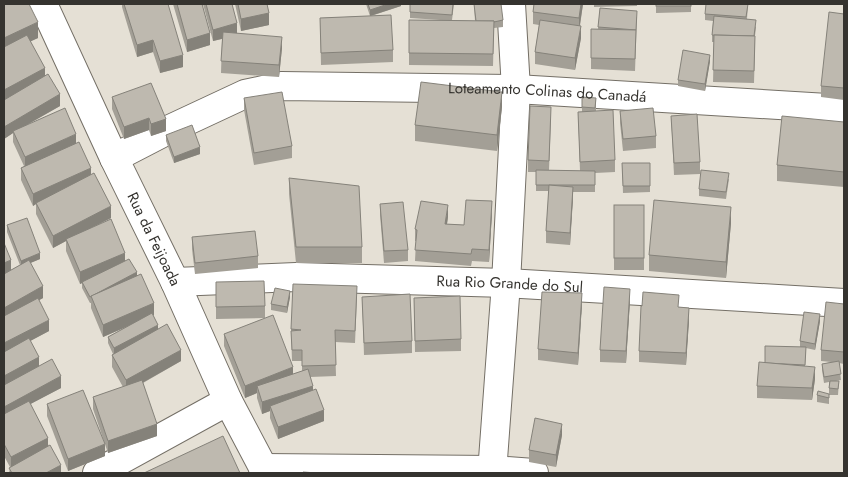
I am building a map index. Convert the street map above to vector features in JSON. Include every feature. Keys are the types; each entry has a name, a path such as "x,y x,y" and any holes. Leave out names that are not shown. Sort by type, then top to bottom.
{"street":[{"path":"492,472 506,284 516,89 511,4"},
{"name":"Rua da Feijoada","path":"48,5 114,158 175,282 228,401 264,471"},
{"name":"Loteamento Colinas do Canadá","path":"114,158 245,94 281,86 516,89 844,109"},
{"name":"Rua Rio Grande do Sul","path":"175,282 296,277 506,284 844,303"},
{"path":"97,473 228,401"},
{"path":"264,471 534,473"}],"building":[{"path":"4,4 29,4 38,22 4,38"},
{"path":"124,4 168,4 183,55 160,61 153,40 137,45"},
{"path":"177,4 202,4 210,33 187,40"},
{"path":"206,4 232,4 237,23 213,30"},
{"path":"238,4 267,4 269,13 241,19"},
{"path":"368,4 388,4 370,10"},
{"path":"410,4 453,4 452,15 410,12"},
{"path":"474,4 501,4 503,20 494,22 476,21"},
{"path":"534,4 581,4 579,18 533,12"},
{"path":"656,4 691,4 691,6 656,6"},
{"path":"706,4 748,4 746,17 705,14"},
{"path":"600,8 637,11 636,30 598,27"},
{"path":"829,12 844,14 844,88 821,86"},
{"path":"391,15 393,50 321,53 320,18"},
{"path":"714,16 756,20 754,36 712,35"},
{"path":"409,20 494,21 493,54 409,53"},
{"path":"540,20 581,26 575,58 535,52"},
{"path":"591,29 636,30 635,59 591,58"},
{"path":"223,32 282,37 279,65 221,61"},
{"path":"27,35 45,68 4,90 4,47"},
{"path":"714,35 755,36 754,71 713,70"},
{"path":"683,50 710,55 705,84 678,80"},
{"path":"48,74 60,94 4,127 4,100"},
{"path":"421,82 502,92 497,135 415,125"},
{"path":"151,83 166,119 151,124 149,118 124,127 112,97"},
{"path":"282,92 292,146 254,153 244,98"},
{"path":"582,97 596,98 595,108 582,107"},
{"path":"530,106 551,107 549,161 528,160"},
{"path":"65,108 76,134 25,157 13,131"},
{"path":"653,108 656,136 623,139 620,111"},
{"path":"613,110 615,160 580,162 578,112"},
{"path":"697,114 700,162 674,163 671,116"},
{"path":"782,116 844,122 844,172 777,165"},
{"path":"192,125 200,147 174,157 166,135"},
{"path":"79,142 91,168 33,194 21,168"},
{"path":"622,163 650,163 650,186 623,186"},
{"path":"536,170 595,171 595,185 536,185"},
{"path":"701,170 729,173 726,192 699,189"},
{"path":"94,173 111,206 53,236 36,203"},
{"path":"289,178 359,186 362,247 296,247"},
{"path":"549,185 573,187 570,233 546,231"},
{"path":"466,200 492,201 489,250 472,249 471,254 415,250 417,230 415,229 421,201 448,205 445,224 464,225"},
{"path":"654,200 731,207 726,262 649,255"},
{"path":"403,202 408,250 384,251 380,204"},
{"path":"614,205 644,205 644,258 614,258"},
{"path":"27,218 40,253 21,261 7,225"},
{"path":"111,219 125,253 80,272 66,239"},
{"path":"255,231 258,256 195,263 192,237"},
{"path":"4,243 11,260 4,263"},
{"path":"129,259 137,272 90,297 82,282"},
{"path":"29,260 43,286 4,308 4,274"},
{"path":"141,274 154,303 103,325 91,296"},
{"path":"264,281 265,306 216,307 216,282"},
{"path":"293,284 357,286 355,331 335,330 336,365 302,366 302,350 292,350 291,331 301,330 291,329"},
{"path":"604,287 630,289 626,351 600,350"},
{"path":"275,288 290,291 287,307 271,304"},
{"path":"542,292 582,293 578,353 538,349"},
{"path":"643,292 679,295 678,307 689,308 686,353 639,351"},
{"path":"410,294 412,341 364,343 362,297"},
{"path":"460,296 461,339 415,341 414,298"},
{"path":"38,298 49,320 4,343 4,316"},
{"path":"826,302 844,304 844,352 821,350"},
{"path":"804,312 820,314 815,344 800,341"},
{"path":"152,313 158,325 114,348 108,337"},
{"path":"273,315 293,367 245,386 224,334"},
{"path":"167,324 181,350 126,380 112,355"},
{"path":"29,338 39,357 4,376 4,352"},
{"path":"765,346 806,347 805,365 765,363"},
{"path":"52,359 61,376 4,407 4,385"},
{"path":"839,361 841,374 824,377 822,364"},
{"path":"759,362 815,367 812,388 757,386"},
{"path":"308,369 313,386 262,402 257,386"},
{"path":"142,380 157,424 108,441 93,397"},
{"path":"830,381 839,381 838,389 829,388"},
{"path":"316,389 324,410 278,427 270,406"},
{"path":"83,390 105,444 68,459 47,404"},
{"path":"818,391 829,394 829,398 817,395"},
{"path":"29,401 48,438 11,457 4,444 4,414"},
{"path":"535,418 562,424 556,455 529,450"},
{"path":"223,436 240,473 144,473"},
{"path":"50,445 61,465 46,473 12,473 9,468"}]}
